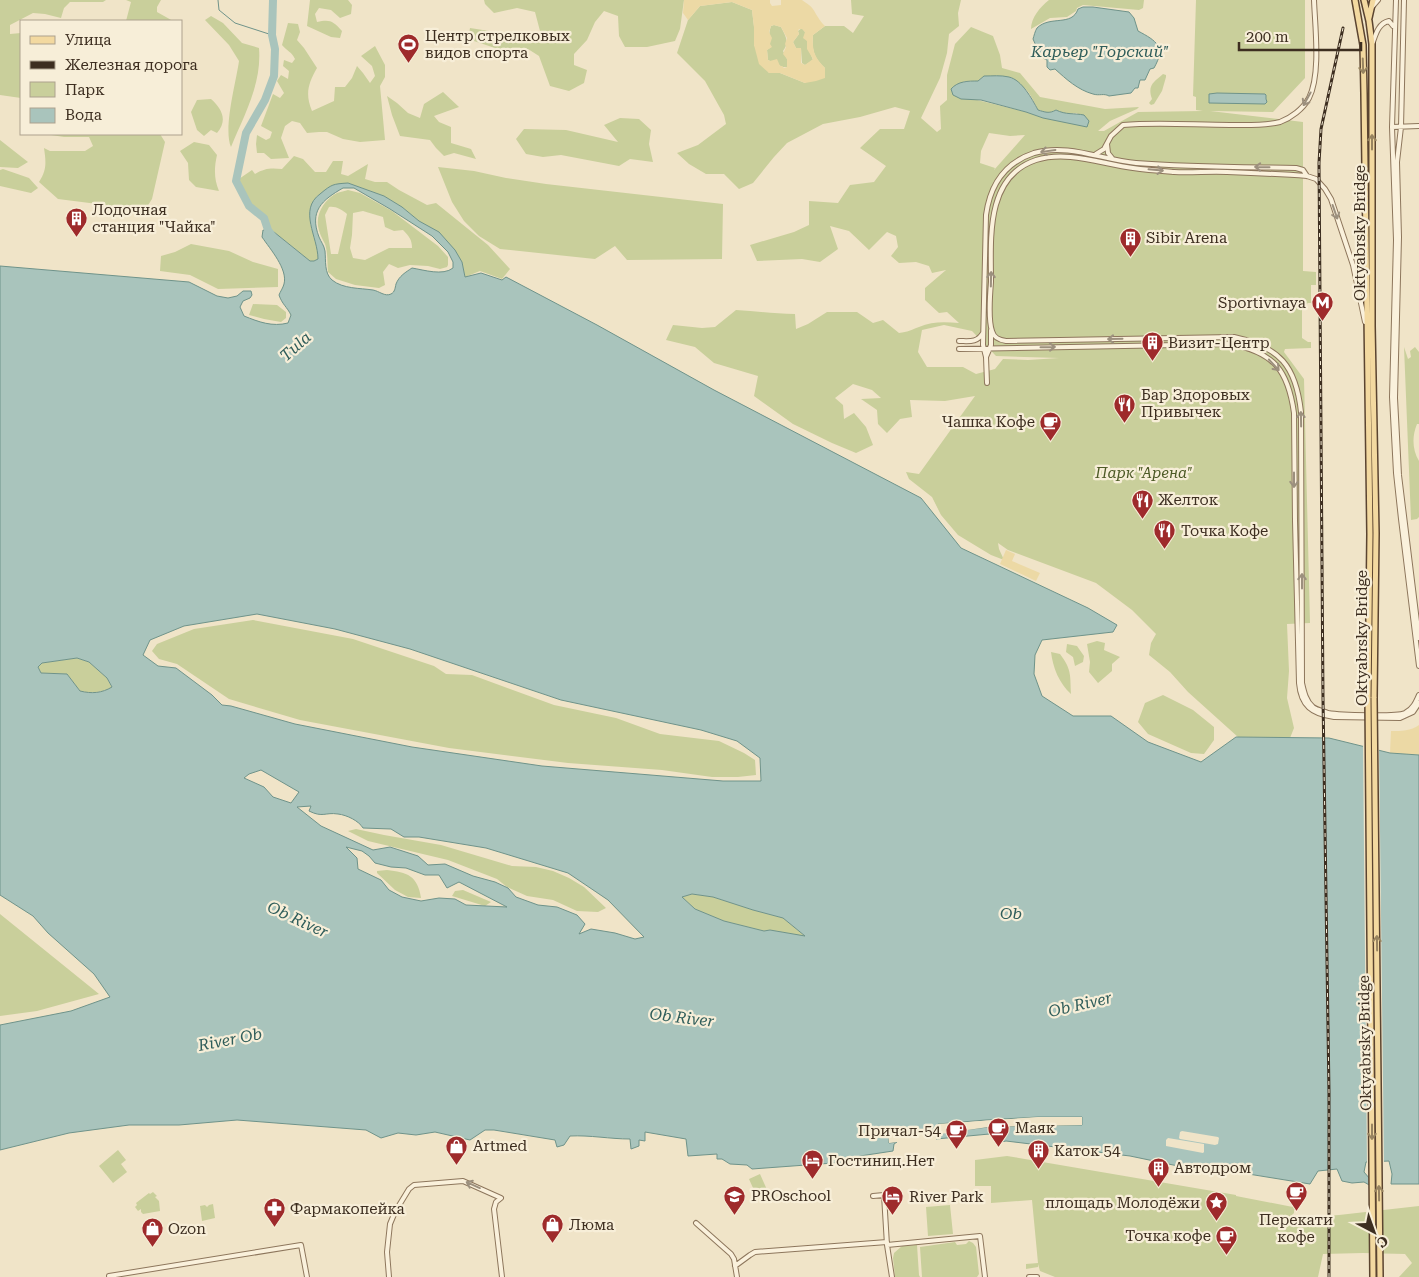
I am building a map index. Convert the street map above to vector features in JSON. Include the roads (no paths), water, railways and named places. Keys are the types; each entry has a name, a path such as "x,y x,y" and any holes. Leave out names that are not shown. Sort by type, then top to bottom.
{"main road":[{"name":"Oktyabrsky Bridge","path":"1355,0 1363,45 1370,534 1373,1277"},
{"name":"Oktyabrsky Bridge","path":"1364,0 1372,44 1372,326 1376,533 1371,698 1380,1277"},
{"path":"1369,21 1373,0"}],"street":[{"path":"1093,155 1100,153 1104,149 1116,131 1123,125 1256,125 1281,121 1301,109 1308,99 1313,85 1316,67 1314,0"},
{"path":"1371,9 1378,0"},
{"path":"1396,0 1392,127 1396,240 1393,428 1400,519 1419,666"},
{"path":"1404,0 1401,126 1397,162 1399,236 1395,398 1399,475 1419,638"},
{"path":"1372,44 1379,27 1386,21 1391,22 1394,29"},
{"path":"1392,127 1419,126"},
{"path":"1107,144 1108,153 1112,158"},
{"path":"986,383 987,344 984,331 984,295 985,233 988,200 1003,173 1013,164 1036,153 1056,150 1072,151 1132,162 1176,166 1296,168 1303,170 1307,176"},
{"path":"1071,157 1072,151"},
{"path":"987,344 991,334 990,295 994,208 999,194 1017,169 1038,159 1058,157 1071,157 1133,168 1176,172 1226,172 1316,178 1330,199 1353,265 1366,327"},
{"path":"1110,164 1112,158"},
{"path":"1226,166 1226,172"},
{"path":"985,233 992,233"},
{"path":"984,295 990,295"},
{"path":"991,326 995,337 1001,340"},
{"path":"973,341 978,340 984,331"},
{"path":"959,349 973,348 1001,340 1234,337 1265,346 1284,362 1294,377 1299,395 1301,412 1302,683 1307,699 1315,708 1327,712 1393,715 1404,714 1411,710 1419,695"},
{"path":"1172,338 1172,344"},
{"path":"1099,340 1099,346"},
{"path":"959,341 973,341 999,347 1232,344 1262,353 1272,360 1283,374 1287,383 1292,396 1294,412 1294,521 1299,683 1303,701 1313,711 1334,717 1400,718 1413,712 1419,704"},
{"path":"986,357 992,350 999,347"},
{"path":"973,348 980,350 986,357"},
{"path":"389,1277 387,1252 390,1224 409,1189 414,1185 466,1182 501,1198 496,1202 494,1210 502,1277"},
{"path":"873,1196 884,1195 887,1244 892,1277"},
{"path":"696,1223 729,1252 734,1259 737,1277"},
{"path":"735,1266 755,1252 980,1236 985,1277"},
{"path":"109,1276 301,1245 307,1277"},
{"path":"1029,1277 1037,1277"}],"water":[{"name":"Карьер \"Горский\"","path":"1083,7 1129,12 1134,18 1138,31 1158,45 1158,61 1154,68 1150,69 1145,80 1140,80 1138,88 1135,88 1131,93 1109,96 1095,95 1082,90 1055,69 1050,70 1047,67 1047,60 1041,57 1033,39 1037,28 1048,22 1071,18 1078,9"},
{"path":"984,76 1003,76 1014,79 1026,90 1038,110 1049,112 1056,110 1084,115 1089,121 1087,127 1043,118 981,100 961,99 953,95 951,89 957,84 967,81 978,81"},
{"path":"1209,94 1265,94 1267,102 1265,104 1209,103"},
{"name":"Ob","path":"348,183 384,196 402,207 419,221 439,232 455,250 462,262 465,277 481,273 502,280 506,277 597,325 714,390 921,498 961,548 1088,608 1117,625 1113,632 1042,640 1035,655 1034,674 1042,696 1073,716 1111,716 1148,742 1201,762 1236,737 1329,738 1390,753 1419,755 1419,1184 1391,1184 1392,1174 1389,1161 1366,1162 1364,1172 1370,1179 1371,1186 1364,1182 1352,1183 1342,1181 1337,1169 1318,1171 1310,1184 1236,1172 1178,1166 1130,1156 1006,1141 1001,1142 1000,1133 936,1139 935,1130 888,1134 889,1143 897,1142 894,1144 893,1151 860,1156 847,1162 752,1169 747,1165 730,1164 722,1159 717,1159 717,1154 688,1156 686,1139 645,1132 645,1141 639,1140 639,1146 631,1149 630,1139 578,1136 570,1136 564,1145 557,1147 555,1140 494,1130 485,1130 470,1140 435,1132 416,1135 398,1133 381,1138 366,1130 237,1120 179,1125 129,1125 69,1133 0,1150 0,1025 71,1011 110,997 94,974 48,933 33,916 0,895 0,266 189,282 217,296 228,298 237,296 243,291 251,291 252,295 250,298 243,301 240,307 244,316 271,324 288,323 291,315 279,295 285,278 278,259 262,237 263,230 274,232 310,261 318,259 310,208 314,200 327,188 333,185","holes":["343,188 354,188 432,236 448,252 453,262 453,268 444,272 412,268 401,276 397,281 395,290 389,295 373,290 346,287 336,283 329,277 326,267 325,249 316,228 319,207 329,197","257,614 335,629 410,649 561,700 701,730 737,741 760,758 761,781 723,781 542,766 412,747 295,724 222,705 212,695 176,668 158,666 143,655 150,640 184,626","77,658 89,662 107,678 112,687 97,692 80,691 67,674 41,673 38,667 42,663","261,770 299,792 291,803 273,797 264,787 244,778","311,806 309,811 314,813 349,817 363,828 391,829 404,837 419,837 486,848 568,873 608,900 644,937 635,939 591,929 579,934 585,924 577,915 557,907 538,905 516,897 508,888 445,864 428,865 418,856 390,847 373,850 321,826 297,807","346,847 362,851 375,863 406,868 425,875 439,875 447,888 459,882 507,907 466,905 455,899 439,898 421,901 402,897 389,890 381,880 358,869 357,858","692,894 713,897 783,918 805,936 770,930 764,931 724,921 695,909 682,897","1038,1117 1082,1117 1082,1125 988,1127 940,1133 938,1124"]}],"waterway":[{"path":"218,0 219,10 235,23 272,35"},
{"name":"Tula","path":"273,0 274,76 265,100 246,133 236,181 249,206 264,218 268,230 273,237"}],"railway":[{"path":"1329,1277 1329,1093 1323,698 1319,163 1321,129 1343,28"}],"place":[{"name":"Центр стрелковых видов спорта","path":"409,64"},
{"name":"Лодочная станция \"Чайка\"","path":"76,238"},
{"name":"Sibir Arena","path":"1130,257"},
{"name":"Sportivnaya","path":"1322,322"},
{"name":"Визит-Центр","path":"1152,362"},
{"name":"Бар Здоровых Привычек","path":"1125,423"},
{"name":"Чашка Кофе","path":"1051,441"},
{"name":"Желток","path":"1142,519"},
{"name":"Точка Кофе","path":"1165,550"},
{"name":"Маяк","path":"999,1147"},
{"name":"Причал-54","path":"957,1150"},
{"name":"Artmed","path":"457,1165"},
{"name":"Каток 54","path":"1038,1170"},
{"name":"Гостиниц.Нет","path":"812,1180"},
{"name":"Автодром","path":"1158,1187"},
{"name":"Перекати кофе","path":"1296,1211"},
{"name":"PROschool","path":"735,1215"},
{"name":"River Park","path":"893,1216"},
{"name":"площадь Молодёжи","path":"1216,1222"},
{"name":"Фармакопейка","path":"274,1228"},
{"name":"Люма","path":"553,1244"},
{"name":"Ozon","path":"152,1248"},
{"name":"Точка кофе","path":"1227,1255"}],"park label":[{"name":"Парк \"Арена\"","path":"1144,473"}],"water label":[{"name":"Ob River","path":"298,919"},
{"name":"Ob River","path":"1080,1004"},
{"name":"Ob River","path":"682,1017"},
{"name":"River Ob","path":"230,1039"}]}
